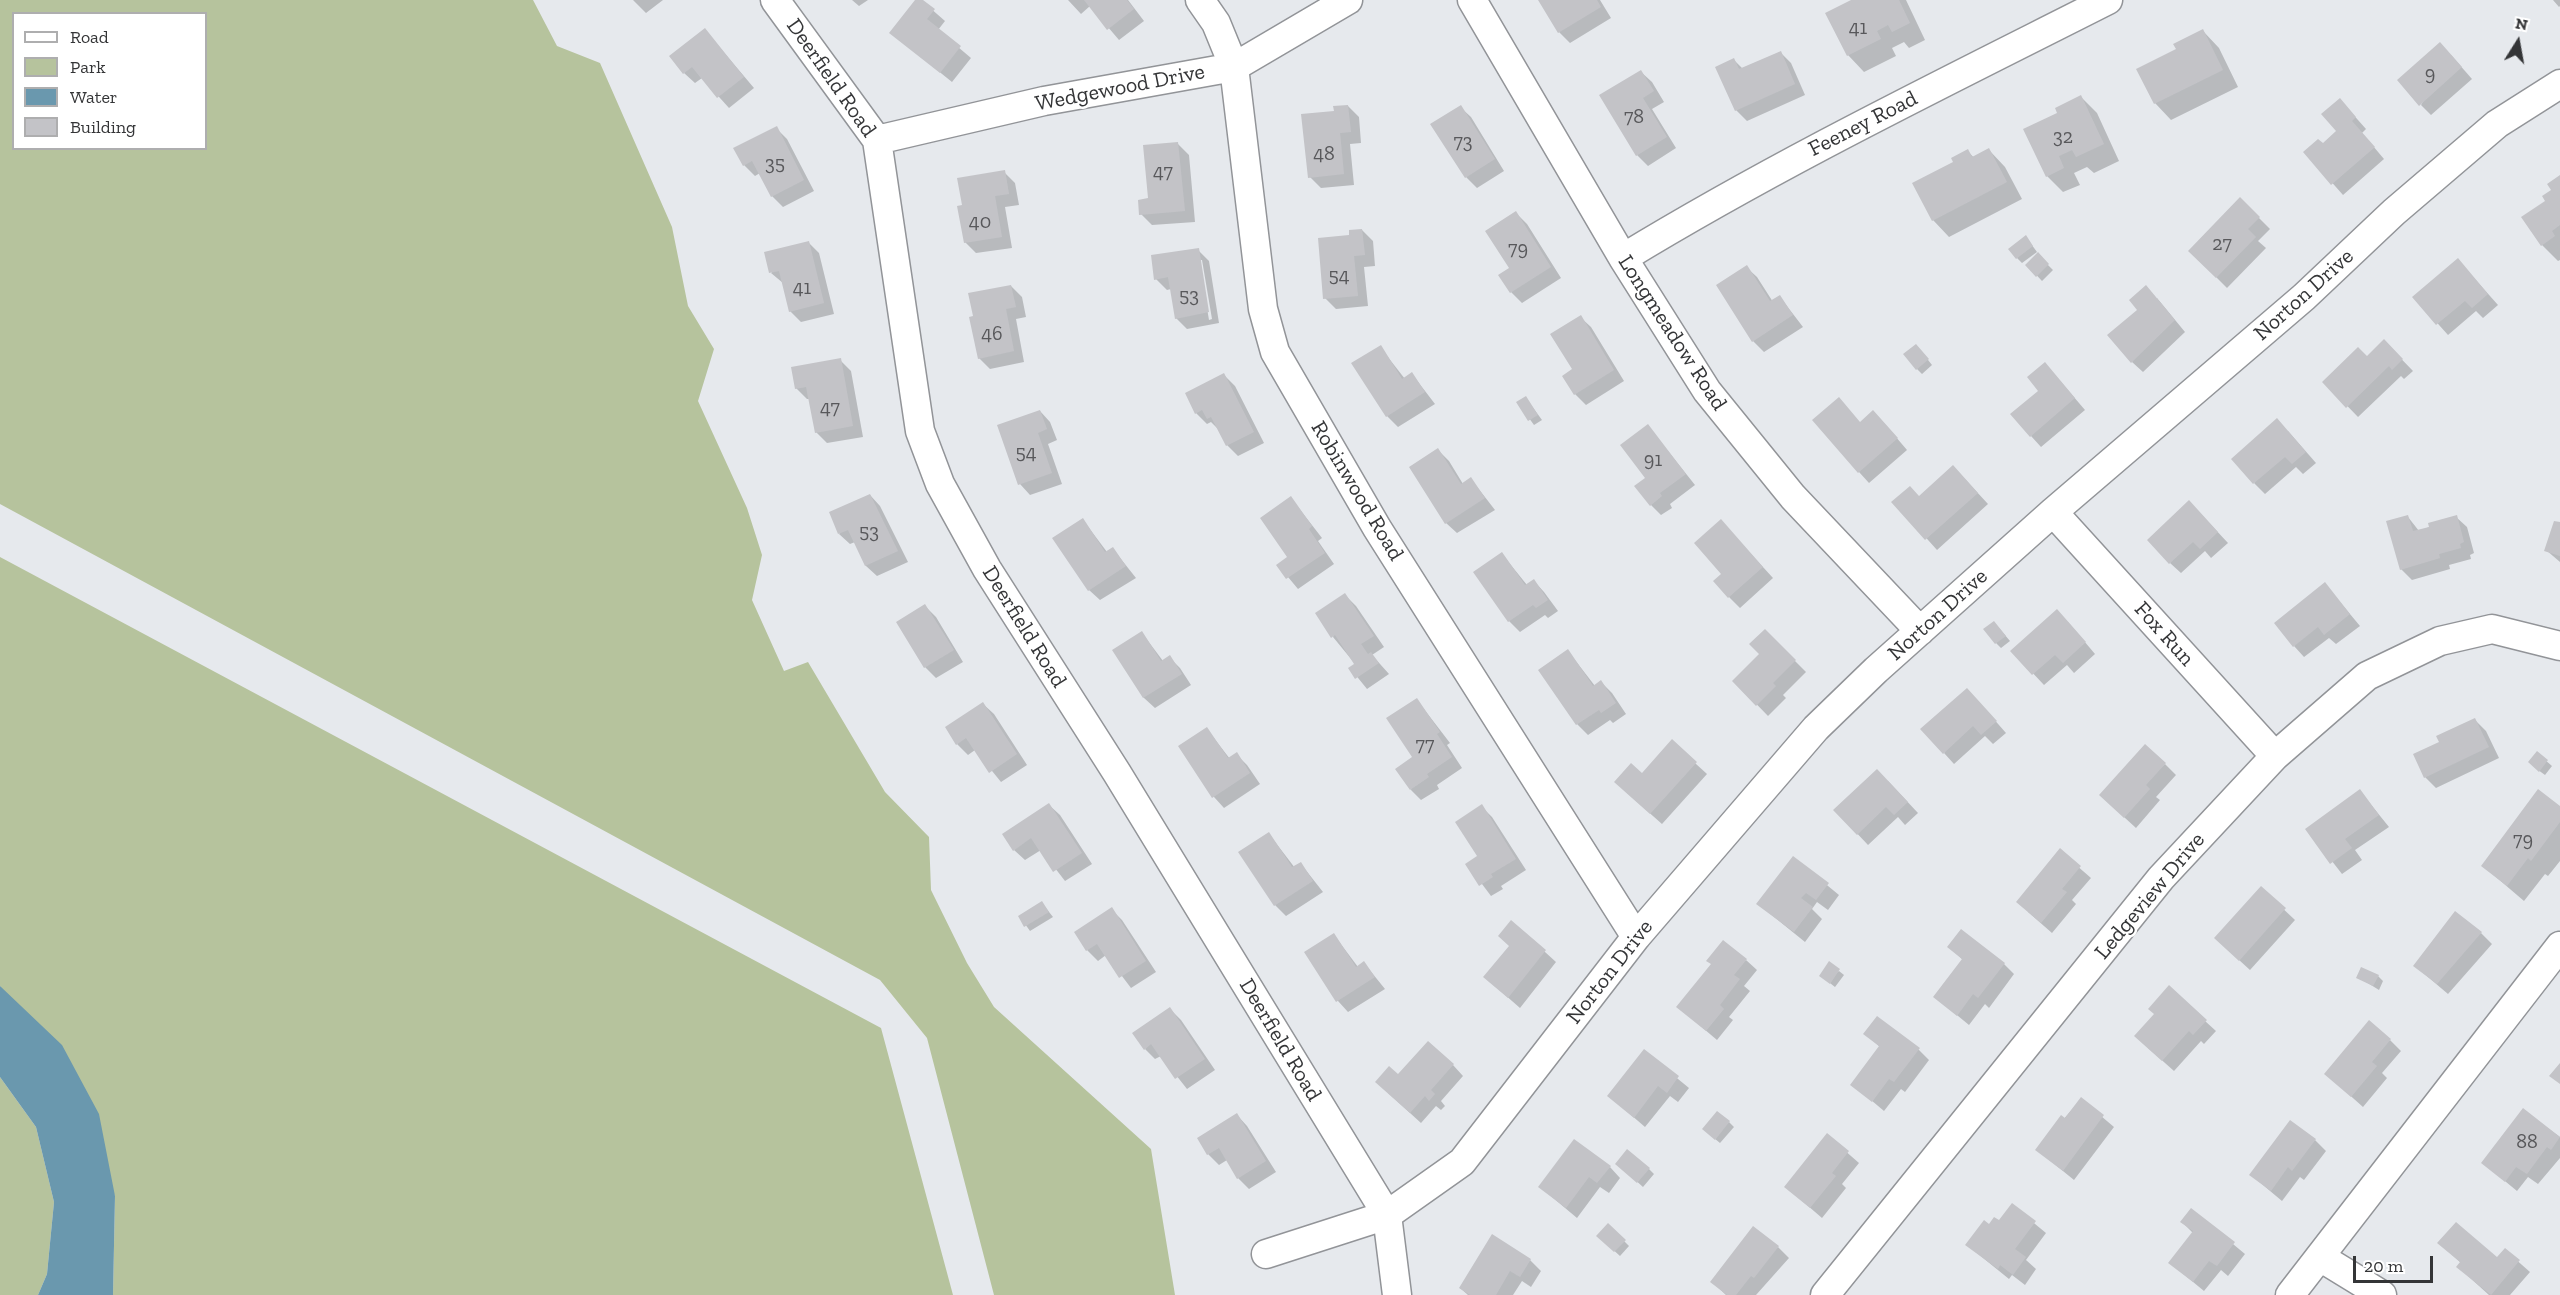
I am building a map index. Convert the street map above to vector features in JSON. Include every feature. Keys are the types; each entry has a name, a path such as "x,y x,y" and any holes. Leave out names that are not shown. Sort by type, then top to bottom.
{"street":[{"name":"Deerfield Road","path":"775,0 877,140 920,431 940,484 987,569 1117,773 1387,1215"},
{"name":"Robinwood Road","path":"1200,0 1216,23 1234,67 1263,309 1275,352 1377,528 1636,937"},
{"name":"Wedgewood Drive","path":"877,140 1044,101 1234,67 1348,0"},
{"name":"Longmeadow Road","path":"1472,0 1623,258 1707,391 1793,497 1920,631"},
{"name":"Feeney Road","path":"1623,258 1717,201 2108,0"},
{"name":"Norton Drive","path":"1266,1254 1387,1215 1462,1162 1636,937 1816,728 2053,512 2304,297 2394,212 2497,124 2560,84"},
{"name":"Fox Run","path":"2053,512 2275,756"},
{"name":"Ledgeview Drive","path":"1825,1295 2161,878 2275,756 2367,676 2440,641 2492,629 2560,646"},
{"path":"2290,1295 2560,946"},
{"path":"1387,1215 1397,1295"},
{"path":"2320,1257 2382,1295"}],"green space":[{"path":"0,0 533,0 557,46 600,63 672,227 688,306 714,349 698,401 747,508 762,555 752,600 784,671 808,662 885,792 929,837 931,890 967,963 994,1007 1151,1149 1175,1295 994,1295 927,1038 880,980 0,504"},
{"path":"0,557 881,1028 953,1295 113,1295 115,1196 0,986"},
{"path":"0,1077 36,1127 54,1202 47,1274 38,1295 0,1295"}],"water":[{"path":"0,986 62,1045 99,1114 115,1196 113,1295 38,1295 47,1274 54,1202 36,1127 0,1077"}],"building":[{"path":"915,0 923,0 935,9 927,19 961,46 940,73 889,33"},
{"path":"1084,0 1127,0 1134,9 1107,30"},
{"path":"1538,0 1597,0 1601,7 1558,33"},
{"path":"1851,0 1899,0 1910,23 1892,32 1888,25 1877,31 1881,39 1847,56 1825,13"},
{"path":"705,28 744,77 717,98 692,67 683,74 669,56"},
{"path":"2203,29 2223,70 2154,104 2136,69 2176,49 2173,44"},
{"path":"2440,42 2462,67 2419,106 2397,80"},
{"path":"1781,51 1795,84 1735,111 1715,67 1734,58 1739,69"},
{"path":"1641,70 1654,91 1643,98 1667,137 1636,156 1599,95"},
{"path":"2081,95 2104,144 2076,157 2072,150 2059,156 2064,168 2046,177 2023,129 2057,113 2055,108"},
{"path":"2340,98 2356,117 2352,121 2375,147 2331,185 2303,152 2318,139 2323,143 2336,131 2321,114"},
{"path":"1348,105 1351,132 1340,133 1344,174 1308,178 1301,114 1334,111 1333,106"},
{"path":"1461,105 1495,159 1465,178 1430,124"},
{"path":"777,126 804,180 771,197 752,161 743,166 733,148"},
{"path":"1178,142 1185,211 1139,215 1138,200 1148,198 1143,145"},
{"path":"1989,148 2007,182 1932,221 1912,183 1953,162 1951,158 1968,149 1972,157"},
{"path":"1005,170 1009,194 995,196 1002,237 964,243 957,206 962,205 957,178"},
{"path":"2560,175 2560,225 2552,231 2555,236 2541,246 2521,217 2545,201 2542,196 2551,190 2547,184"},
{"path":"2240,197 2260,217 2248,229 2256,237 2216,278 2188,251"},
{"path":"1516,211 1551,267 1510,293 1498,275 1509,268 1485,231"},
{"path":"1362,229 1365,255 1354,256 1358,296 1323,299 1318,238 1349,235 1349,230"},
{"path":"2026,235 2033,246 2016,259 2008,249"},
{"path":"809,241 824,303 789,312 779,271 769,273 764,252"},
{"path":"1199,248 1209,312 1175,319 1168,277 1154,280 1151,255"},
{"path":"2038,252 2049,264 2036,277 2025,265"},
{"path":"2458,258 2488,294 2472,308 2465,301 2436,325 2412,297"},
{"path":"1747,265 1770,301 1780,295 1793,315 1752,342 1716,285"},
{"path":"1011,285 1016,307 1006,309 1014,351 978,359 969,317 973,316 968,293"},
{"path":"2146,285 2175,320 2131,363 2107,335 2137,310 2129,300"},
{"path":"1581,315 1614,370 1574,395 1562,376 1572,369 1550,334"},
{"path":"2384,339 2403,359 2392,370 2389,366 2346,408 2322,382 2358,347 2367,356"},
{"path":"1916,344 1929,359 1916,370 1903,354"},
{"path":"1381,345 1402,379 1412,372 1425,392 1386,417 1351,363"},
{"path":"841,358 853,426 815,433 806,387 795,389 791,367"},
{"path":"2045,362 2075,398 2030,437 2010,414 2038,391 2027,377"},
{"path":"1224,373 1254,432 1226,446 1211,417 1207,419 1202,410 1195,414 1185,393"},
{"path":"1526,396 1538,415 1528,421 1516,402"},
{"path":"1839,397 1860,422 1873,410 1898,438 1858,473 1812,420"},
{"path":"1040,410 1047,429 1038,433 1052,473 1018,485 997,425"},
{"path":"2277,418 2306,452 2292,464 2285,457 2253,484 2231,459"},
{"path":"1648,424 1686,474 1660,493 1662,496 1650,506 1634,486 1645,478 1620,445"},
{"path":"1438,448 1461,484 1471,477 1485,498 1445,524 1409,467"},
{"path":"1953,465 1978,493 1925,540 1891,502 1910,486 1919,496"},
{"path":"870,494 898,551 865,566 848,530 838,534 829,512"},
{"path":"1291,496 1312,526 1309,529 1325,553 1286,579 1276,565 1287,557 1260,518"},
{"path":"2189,500 2218,532 2200,549 2193,542 2169,564 2147,540"},
{"path":"2408,515 2413,531 2429,527 2428,523 2457,515 2464,542 2460,544 2461,548 2439,554 2440,558 2400,570 2386,521"},
{"path":"1083,518 1105,552 1113,547 1126,566 1088,591 1052,538"},
{"path":"1721,519 1763,567 1728,598 1713,581 1721,574 1694,543"},
{"path":"2554,521 2560,522 2560,556 2544,551"},
{"path":"1502,552 1525,585 1534,579 1548,600 1536,608 1533,605 1508,622 1473,572"},
{"path":"2325,582 2350,614 2324,635 2318,627 2293,647 2274,623"},
{"path":"1345,593 1374,636 1361,644 1379,663 1355,679 1348,668 1354,664 1335,635 1331,638 1315,613"},
{"path":"925,604 954,650 924,668 896,622"},
{"path":"2057,609 2086,642 2063,663 2055,655 2032,675 2010,651"},
{"path":"1994,621 2006,636 1995,644 1983,629"},
{"path":"1765,629 1796,660 1773,683 1776,686 1756,706 1732,681 1759,654 1749,644"},
{"path":"1142,631 1161,661 1170,655 1182,674 1143,698 1112,650"},
{"path":"1568,649 1593,686 1601,680 1616,703 1601,713 1599,710 1576,725 1538,670"},
{"path":"1967,688 1997,721 1981,735 1973,726 1943,754 1920,729"},
{"path":"1417,698 1440,732 1437,734 1452,757 1427,774 1429,777 1410,790 1395,769 1412,757 1386,718"},
{"path":"983,702 1017,754 989,773 966,738 956,745 945,727"},
{"path":"2475,718 2489,747 2424,778 2413,754 2439,742 2436,736"},
{"path":"1207,727 1228,758 1237,752 1250,773 1212,798 1178,746"},
{"path":"1672,739 1697,762 1650,814 1614,782 1631,763 1642,773"},
{"path":"2145,744 2166,763 2146,785 2150,789 2124,818 2099,795"},
{"path":"2537,751 2548,760 2539,772 2528,762"},
{"path":"1877,769 1908,802 1894,815 1886,807 1857,835 1833,810"},
{"path":"2360,789 2379,815 2345,839 2352,848 2330,864 2305,829"},
{"path":"2538,789 2560,806 2560,822 2531,861 2528,858 2507,886 2481,866"},
{"path":"1049,803 1082,853 1053,872 1031,838 1013,851 1002,834"},
{"path":"1482,804 1516,859 1491,874 1493,877 1479,886 1465,864 1477,856 1455,822"},
{"path":"1269,832 1292,867 1301,862 1313,881 1274,906 1238,852"},
{"path":"2060,848 2081,866 2062,889 2067,892 2041,923 2016,902"},
{"path":"1793,856 1829,883 1816,900 1806,893 1801,898 1813,907 1794,932 1756,904"},
{"path":"2261,886 2286,908 2239,961 2214,938"},
{"path":"1042,901 1049,912 1024,927 1018,916"},
{"path":"1112,907 1146,961 1119,978 1097,944 1086,951 1074,932"},
{"path":"2455,911 2482,932 2437,984 2413,966"},
{"path":"1511,920 1546,950 1508,998 1483,977 1509,946 1498,936"},
{"path":"1961,929 2005,963 1978,998 1973,994 1957,1016 1933,997 1962,959 1947,947"},
{"path":"1334,933 1356,967 1364,961 1375,977 1336,1002 1304,952"},
{"path":"1723,940 1747,959 1734,975 1740,979 1720,1005 1724,1009 1706,1031 1676,1007 1711,964 1706,961"},
{"path":"1829,961 1840,969 1830,984 1819,976"},
{"path":"2361,967 2379,975 2373,986 2356,978"},
{"path":"2169,985 2207,1020 2193,1035 2189,1031 2162,1061 2134,1036 2154,1014 2148,1009"},
{"path":"1170,1007 1205,1059 1175,1079 1151,1044 1144,1050 1132,1033"},
{"path":"1877,1016 1920,1048 1894,1082 1889,1079 1872,1102 1850,1085 1879,1046 1863,1034"},
{"path":"2369,1020 2391,1039 2372,1062 2377,1066 2351,1097 2324,1074"},
{"path":"1428,1041 1454,1064 1431,1090 1435,1094 1429,1101 1425,1096 1410,1113 1375,1082 1389,1066 1398,1074"},
{"path":"1644,1049 1679,1076 1667,1093 1658,1086 1634,1118 1607,1096"},
{"path":"2560,1063 2560,1084 2549,1076"},
{"path":"2081,1097 2104,1115 2063,1171 2035,1150 2061,1115 2065,1118"},
{"path":"2523,1108 2560,1137 2551,1150 2547,1147 2527,1174 2516,1167 2505,1182 2481,1163"},
{"path":"1717,1111 1730,1121 1715,1140 1702,1129"},
{"path":"1237,1113 1266,1161 1237,1179 1219,1148 1207,1155 1197,1138"},
{"path":"2290,1120 2316,1139 2292,1171 2288,1167 2271,1191 2249,1175"},
{"path":"1827,1133 1849,1151 1832,1173 1836,1176 1810,1208 1784,1187"},
{"path":"1574,1139 1611,1166 1597,1183 1589,1177 1566,1208 1538,1187"},
{"path":"1627,1149 1650,1168 1637,1183 1615,1164"},
{"path":"2012,1203 2036,1221 2015,1249 2026,1257 2013,1275 2000,1265 1998,1269 1965,1245 1984,1220 1989,1224 1994,1217 1999,1220"},
{"path":"2191,1208 2235,1242 2217,1266 2209,1261 2193,1282 2168,1263 2193,1231 2180,1222"},
{"path":"2456,1222 2497,1257 2505,1248 2520,1260 2491,1295 2456,1267 2460,1262 2437,1243"},
{"path":"1608,1223 1626,1240 1614,1252 1596,1236"},
{"path":"1753,1226 1779,1246 1754,1278 1751,1276 1736,1295 1727,1295 1710,1282"},
{"path":"1492,1234 1531,1259 1520,1277 1510,1271 1496,1295 1470,1295 1459,1288"}]}
